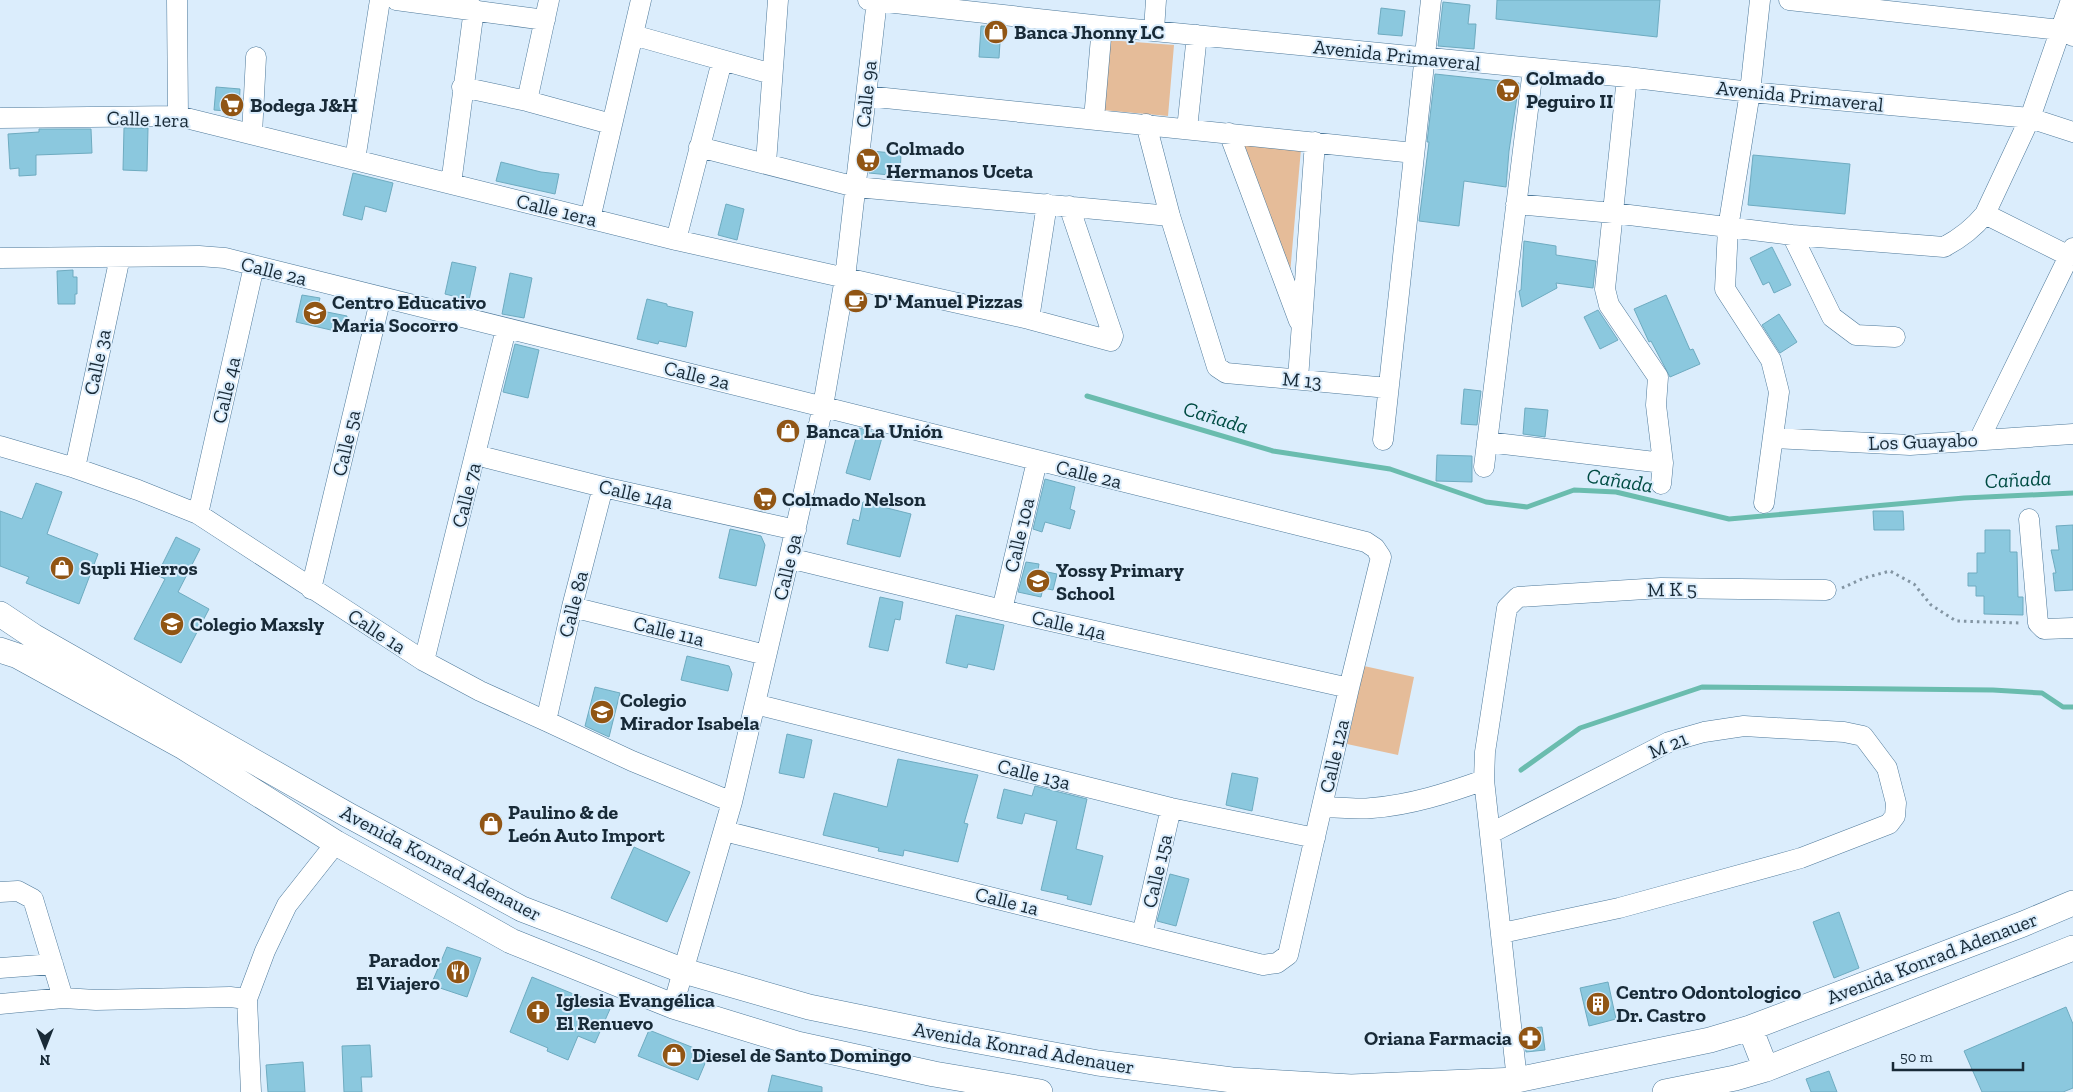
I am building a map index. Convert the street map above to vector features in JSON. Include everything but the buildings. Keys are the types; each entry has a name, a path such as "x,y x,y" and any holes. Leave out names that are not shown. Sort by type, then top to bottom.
{"main road":[{"path":"0,614 33,636"},
{"path":"0,624 33,636"},
{"name":"Avenida Konrad Adenauer","path":"33,636 348,815 522,909 684,971 809,1007 941,1034 1118,1065 1232,1080 1351,1087 1517,1080 1710,1040 1750,1028 2073,903"},
{"name":"Avenida Konrad Adenauer","path":"6,653 182,746 336,843 510,942 673,1006 797,1044 934,1074 1040,1092"},
{"name":"Avenida Konrad Adenauer","path":"1665,1092 1753,1079 2072,949"},
{"path":"1750,1028 1753,1079"}],"street":[{"path":"177,0 178,116"},
{"path":"355,160 380,0"},
{"path":"396,0 545,20"},
{"path":"527,101 550,0"},
{"path":"590,219 641,0"},
{"path":"766,163 778,0"},
{"path":"1154,30 1156,0"},
{"path":"1382,440 1431,0"},
{"path":"1760,0 1750,92 1728,228 1725,289 1771,360 1779,392 1764,503"},
{"path":"1789,0 2066,33"},
{"path":"1516,204 1613,213 1728,228 1944,247 1961,238 1986,214 2066,33 2071,0"},
{"name":"Avenida Primaveral","path":"874,1 1102,26 1627,77 1750,92 2030,118 2073,132"},
{"name":"Calle 9a","path":"673,1006 732,802 823,406 845,278 866,96 874,1"},
{"path":"451,184 462,87 474,9"},
{"path":"1094,119 1102,26"},
{"path":"633,35 772,74"},
{"path":"1187,129 1197,35"},
{"path":"252,134 256,57"},
{"path":"676,240 722,61"},
{"path":"1484,467 1533,69"},
{"path":"1627,77 1605,289 1609,305 1658,377 1656,405 1663,463 1661,484"},
{"path":"462,87 527,101 612,124"},
{"path":"866,96 1414,153"},
{"name":"Calle 1era","path":"0,118 178,116 676,240 1029,319 1110,341 1113,336 1069,206"},
{"path":"699,147 856,186 1170,216 1146,124"},
{"path":"1229,133 1302,327"},
{"path":"1298,379 1314,142"},
{"path":"1029,319 1047,204"},
{"path":"1979,440 2071,252 1986,214"},
{"name":"M 13","path":"1170,216 1218,367 1226,372 1388,388"},
{"path":"1792,234 1832,317 1856,335 1895,337"},
{"name":"Calle 2a","path":"0,258 212,256 1366,542 1375,548 1381,557"},
{"name":"Calle 3a","path":"75,468 120,257"},
{"name":"Calle 4a","path":"198,514 254,266"},
{"name":"Calle 5a","path":"312,589 381,298"},
{"name":"Calle 7a","path":"424,662 506,328"},
{"name":"Los Guayabo","path":"1773,438 1886,445 2073,434"},
{"path":"1487,442 1663,463"},
{"name":"Calle 1a","path":"0,446 75,468 198,514 424,662 480,691 632,761 732,802"},
{"name":"Calle 14a","path":"476,455 603,487 796,530"},
{"name":"Calle 10a","path":"1002,610 1037,461"},
{"name":"Calle 8a","path":"546,721 572,607 603,487"},
{"path":"2029,519 2038,623 2044,629 2073,628"},
{"name":"Calle 12a","path":"1288,955 1381,557"},
{"name":"Calle 14a","path":"789,558 1002,610 1349,688"},
{"name":"M K 5","path":"1484,780 1485,752 1507,608 1518,597 1660,588 1826,590"},
{"name":"Calle 11a","path":"572,607 766,655"},
{"name":"Calle 13a","path":"755,704 1171,808 1315,838"},
{"name":"M 21","path":"1490,833 1669,742 1704,732 1744,726 1844,732 1863,736 1887,768 1896,803 1895,816 1889,824 1792,860 1619,908 1502,933"},
{"path":"1322,807 1371,809 1451,791 1484,780 1517,1080"},
{"name":"Calle 15a","path":"1142,935 1171,808"},
{"name":"Calle 1a","path":"724,831 1263,965 1277,963 1288,955"},
{"path":"251,1092 247,999 265,951 287,905 336,843"},
{"path":"0,892 18,891 33,899 63,998"},
{"path":"0,968 53,964"},
{"path":"0,1004 63,998 96,1000 230,997 247,999"}],"path":[{"path":"1826,590 1841,588 1864,578 1890,572 1914,584 1931,604 1956,621 2038,623"}],"shaded area":[{"path":"1108,40 1174,45 1168,116 1102,110"},
{"path":"1243,143 1301,149 1289,285"},
{"path":"1364,666 1414,677 1398,755 1347,744"}],"waterway":[{"name":"Cañada","path":"1087,396 1273,451 1390,469 1486,502 1527,507 1574,490 1616,492 1729,519 1964,498 2073,493"},
{"path":"1521,770 1580,728 1702,687 1993,690 2042,693 2063,707 2073,707"}],"place":[{"name":"Banca Jhonny LC","path":"996,32"},
{"name":"Colmado Peguiro II","path":"1508,90"},
{"name":"Bodega J&H","path":"232,105"},
{"name":"Colmado Hermanos Uceta","path":"868,160"},
{"name":"D' Manuel Pizzas","path":"856,301"},
{"name":"Centro Educativo Maria Socorro","path":"315,313"},
{"name":"Banca La Unión","path":"788,431"},
{"name":"Colmado Nelson","path":"765,499"},
{"name":"Supli Hierros","path":"62,568"},
{"name":"Yossy Primary School","path":"1038,581"},
{"name":"Colegio Maxsly","path":"172,624"},
{"name":"Colegio Mirador Isabela","path":"602,712"},
{"name":"Paulino & de León Auto Import","path":"491,824"},
{"name":"Parador El Viajero","path":"458,972"},
{"name":"Centro Odontologico Dr. Castro","path":"1598,1004"},
{"name":"Iglesia Evangélica El Renuevo","path":"538,1012"},
{"name":"Oriana Farmacia","path":"1530,1038"},
{"name":"Diesel de Santo Domingo","path":"674,1055"}]}
